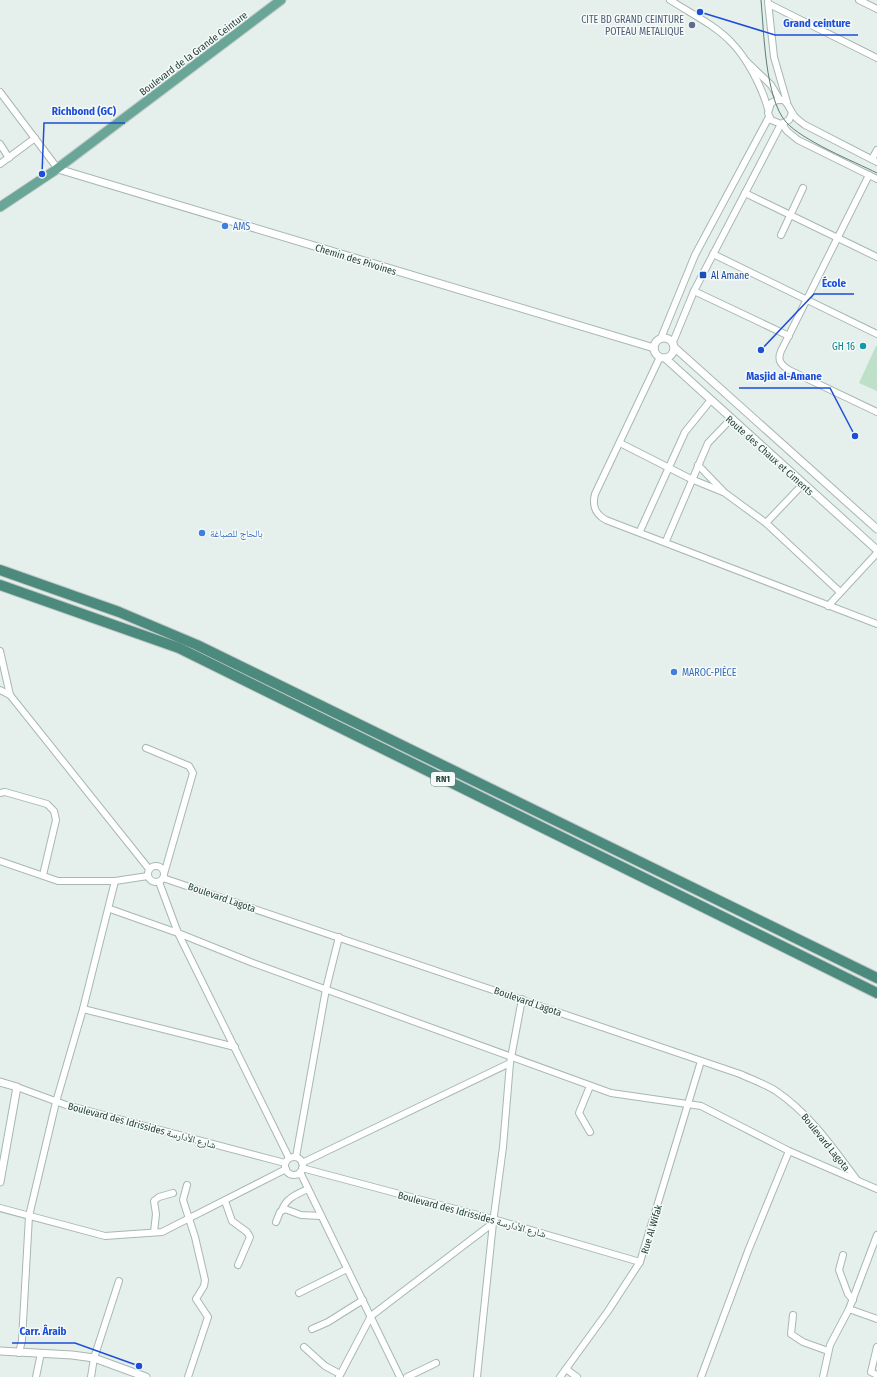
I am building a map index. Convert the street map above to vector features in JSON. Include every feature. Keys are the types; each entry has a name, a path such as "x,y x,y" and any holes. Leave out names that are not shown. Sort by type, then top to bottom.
{"highway":[{"name":"RN1","path":"0,570 119,612 190,642 877,978"},
{"name":"RN1","path":"0,585 179,648 877,993"}],"main road":[{"name":"Boulevard de la Grande Ceinture","path":"0,207 58,169 281,0"}],"street":[{"path":"670,0 719,32 731,42 745,60 771,85 780,100"},
{"path":"859,0 877,9"},
{"path":"768,2 877,58"},
{"path":"768,2 774,57 787,102 792,113 797,119 811,128 875,161 877,150"},
{"path":"745,60 762,91 769,117 774,123 782,124 798,140 877,179"},
{"path":"0,92 58,169"},
{"path":"0,104 6,99"},
{"path":"768,109 772,103 780,100 787,102"},
{"path":"674,345 668,338 661,338 656,341 654,348 656,354 662,358 671,356 694,291 782,124 789,120 792,113"},
{"path":"661,338 695,255 769,117"},
{"path":"0,164 35,138"},
{"path":"0,144 9,158"},
{"name":"Chemin des Pivoines","path":"58,169 654,348"},
{"path":"869,175 836,237 779,358 782,365 877,412"},
{"path":"781,235 803,188"},
{"path":"745,193 877,257"},
{"path":"713,254 877,334"},
{"path":"694,291 789,336"},
{"name":"Route des Chaux et Ciments","path":"674,345 877,529"},
{"path":"662,358 595,494 594,506 598,514 604,518 877,624"},
{"name":"Route des Chaux et Ciments","path":"662,358 877,551"},
{"path":"640,532 669,466 692,422 710,401"},
{"path":"666,541 691,479 710,440 730,419"},
{"path":"620,443 669,466 691,479 725,493"},
{"path":"698,465 725,493 766,523 840,592"},
{"path":"766,523 803,484"},
{"path":"828,606 862,571 877,551"},
{"path":"0,651 10,695"},
{"path":"0,690 10,695 150,869"},
{"path":"146,748 189,766 193,773 162,878"},
{"path":"0,793 5,792 47,804 54,811 56,820 43,875"},
{"path":"0,861 58,881 116,881 148,876"},
{"path":"162,878 151,881 148,876 150,869 154,866 159,866 163,870 162,878 178,933 235,1047 289,1162 301,1168 308,1189 400,1377"},
{"name":"Boulevard Lagota","path":"162,878 740,1074 775,1091 800,1110 813,1123 857,1181"},
{"path":"20,1352 22,1340 29,1216 56,1102 83,1009 116,881"},
{"path":"110,909 178,933 253,963 326,989 511,1060 590,1086 626,1096 689,1104 708,1109 789,1151 877,1189"},
{"path":"0,1208 105,1236 168,1230 225,1201 289,1162 338,937"},
{"path":"477,1377 493,1221 503,1148 511,1060 522,999"},
{"path":"83,1009 235,1047"},
{"path":"301,1168 511,1060"},
{"name":"Rue Al Wifak","path":"560,1377 608,1311 640,1262 701,1061"},
{"name":"Boulevard des Idrissides شارع الأدارسة","path":"0,1082 56,1102 289,1162 294,1175 301,1168 640,1262"},
{"path":"590,1086 579,1113 590,1132"},
{"path":"0,1182 17,1087"},
{"path":"702,1377 748,1251 789,1151"},
{"path":"187,1185 183,1200 190,1219 205,1283 196,1299 208,1317 188,1377"},
{"path":"276,1222 284,1204 292,1196 308,1189"},
{"path":"154,1232 156,1214 154,1201 159,1197 173,1193"},
{"path":"225,1201 232,1221 247,1232 250,1237 238,1265"},
{"path":"282,1210 291,1210 308,1216 321,1216"},
{"path":"304,1347 325,1366 339,1376 371,1316 493,1221"},
{"path":"823,1377 828,1351 849,1309 877,1235"},
{"path":"843,1255 838,1267 848,1294 852,1300"},
{"path":"299,1293 348,1269"},
{"path":"91,1377 94,1358 119,1281"},
{"path":"312,1329 328,1322 363,1300"},
{"path":"849,1309 877,1319"},
{"path":"793,1315 790,1328 791,1334 803,1342 828,1351"},
{"path":"877,1347 871,1372 877,1375"},
{"path":"0,1351 72,1355 94,1358 146,1377"},
{"path":"36,1377 41,1353"},
{"path":"407,1377 436,1363"},
{"path":"566,1369 577,1377"}],"green space":[{"path":"877,346 877,391 859,383"}],"tram line":[{"path":"761,0 770,81 779,111 786,122 816,143 877,173"}],"place":[{"name":"Grand ceinture","path":"700,12"},
{"name":"CITE BD GRAND CEINTURE POTEAU METALIQUE","path":"692,25"},
{"name":"Richbond (GC)","path":"42,174"},
{"name":"AMS","path":"225,226"},
{"name":"Al Amane","path":"703,275"},
{"name":"GH 16","path":"863,346"},
{"name":"École","path":"761,350"},
{"name":"Masjid al-Amane","path":"855,436"},
{"name":"بالحاج للصباغة","path":"202,533"},
{"name":"MAROC-PIÈCE","path":"674,672"},
{"name":"Carr. Âraib","path":"139,1366"}]}
